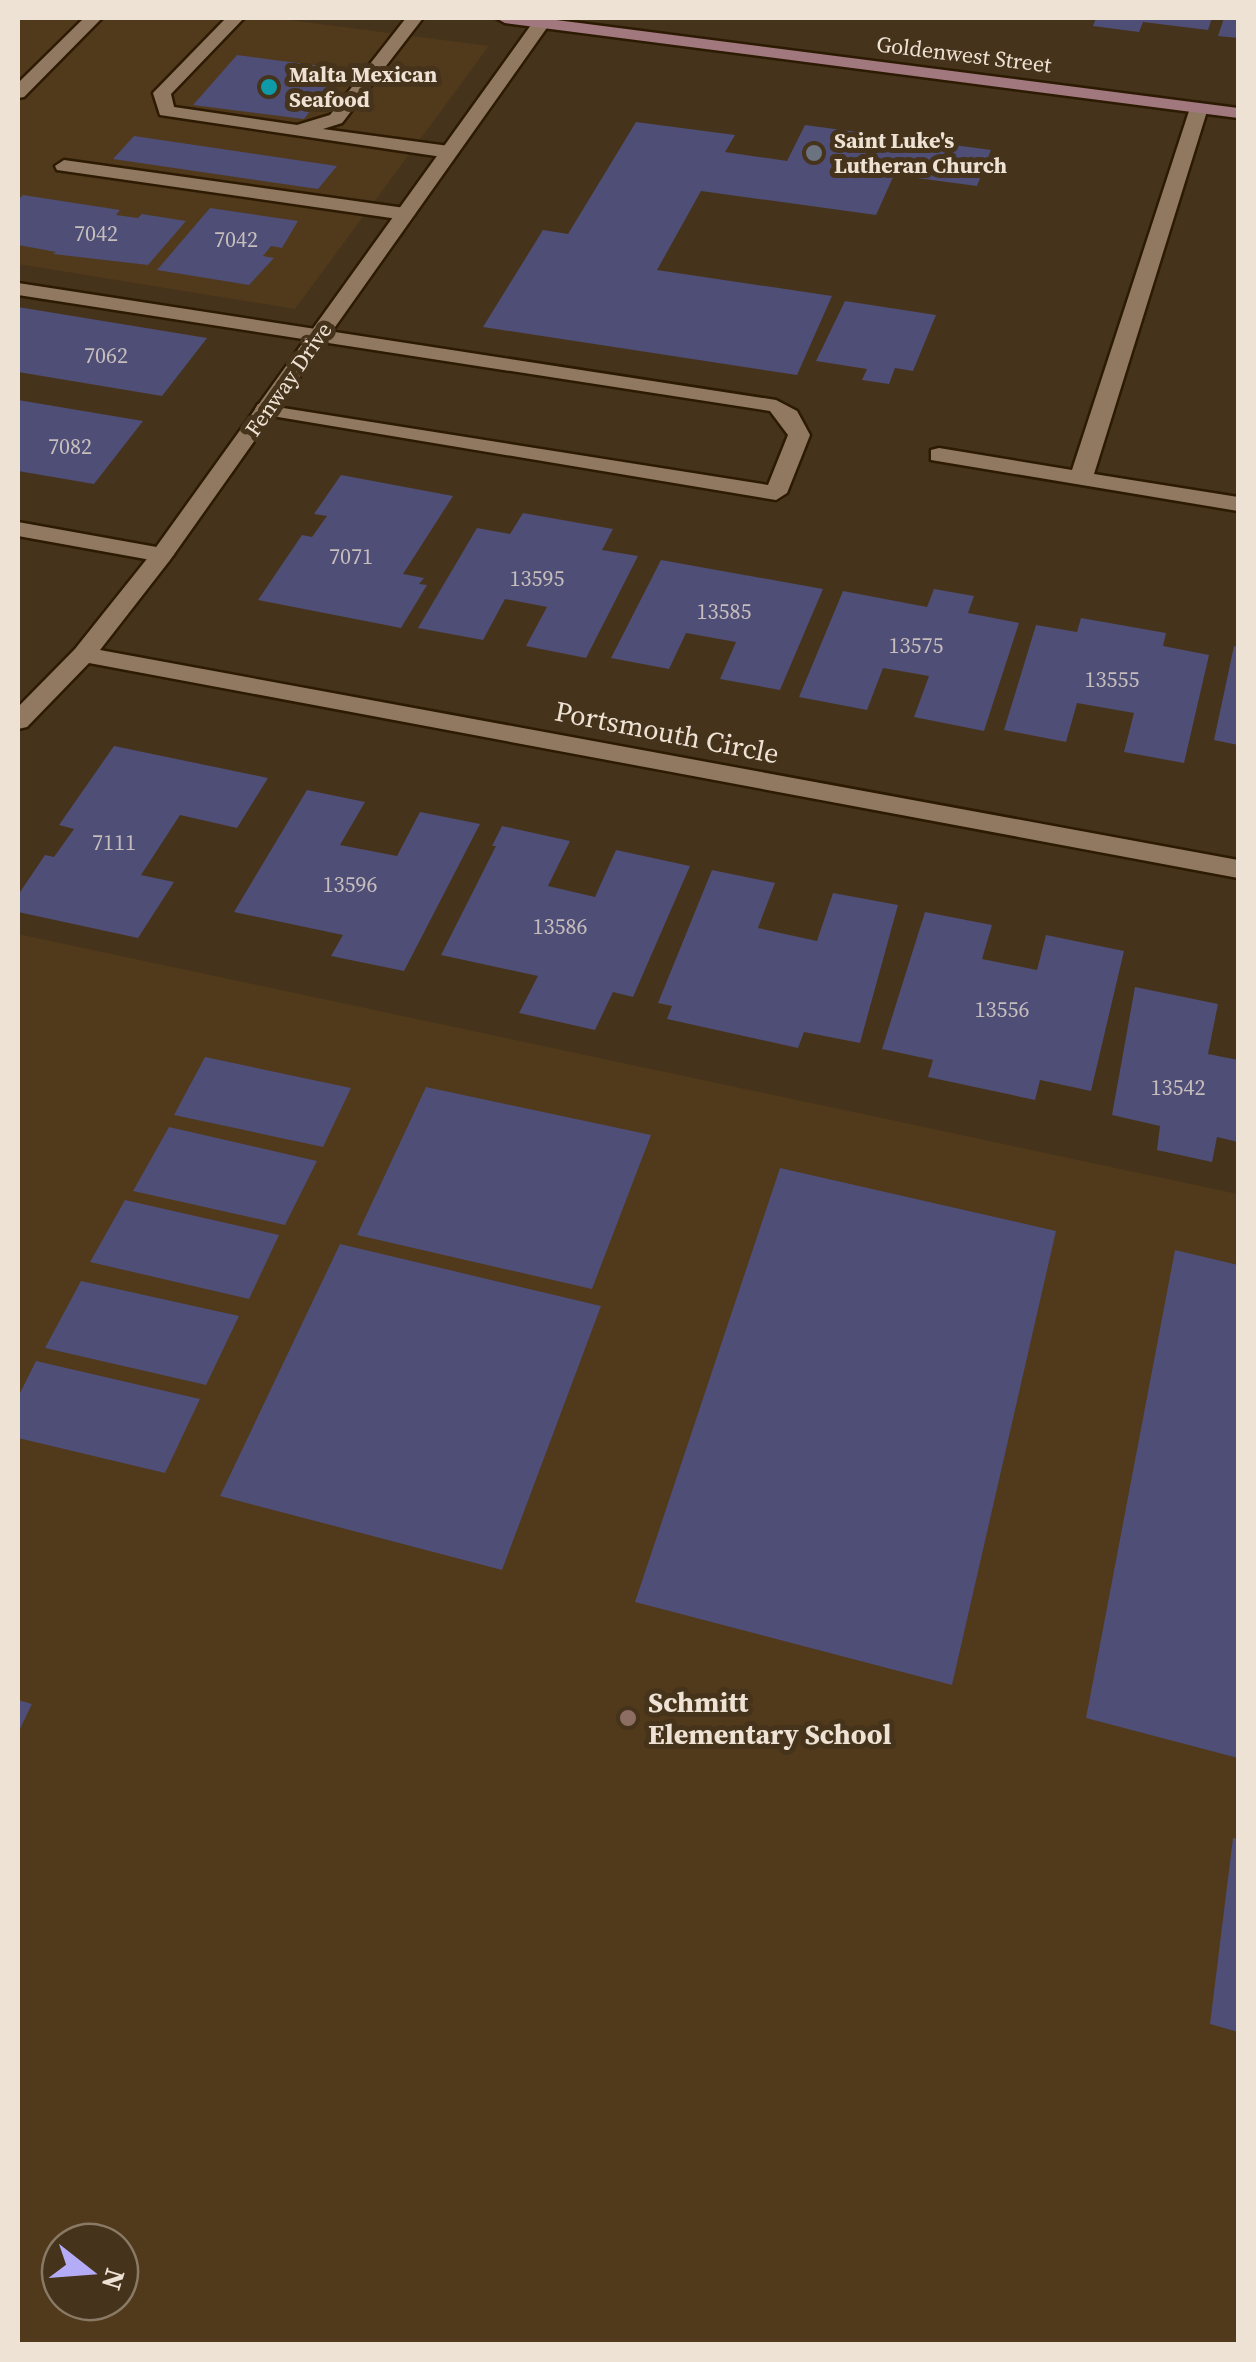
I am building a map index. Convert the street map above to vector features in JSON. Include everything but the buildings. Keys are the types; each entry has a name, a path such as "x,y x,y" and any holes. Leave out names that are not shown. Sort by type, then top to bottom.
{"main road":[{"name":"Goldenwest Street","path":"505,18 1238,113"}],"street":[{"path":"18,93 92,18"},
{"path":"236,18 162,92 166,111 449,152"},
{"path":"298,132 336,119 414,18"},
{"name":"Fenway Drive","path":"18,721 84,654 162,555 542,22"},
{"path":"1082,478 1200,108"},
{"path":"64,166 405,214"},
{"path":"18,288 776,406 790,416 799,436 776,494 266,409"},
{"path":"940,456 1238,504"},
{"path":"18,529 162,555"},
{"name":"Portsmouth Circle","path":"84,654 1238,869"}],"shaded area":[{"path":"18,18 274,18 489,46 295,309 18,264"},
{"name":"Schmitt Elementary School","path":"18,934 1238,1194 1238,2344 18,2344"}],"place":[{"name":"Malta Mexican Seafood","path":"269,87"},
{"name":"Saint Luke's Lutheran Church","path":"814,153"},
{"name":"Schmitt Elementary School","path":"628,1718"}]}
